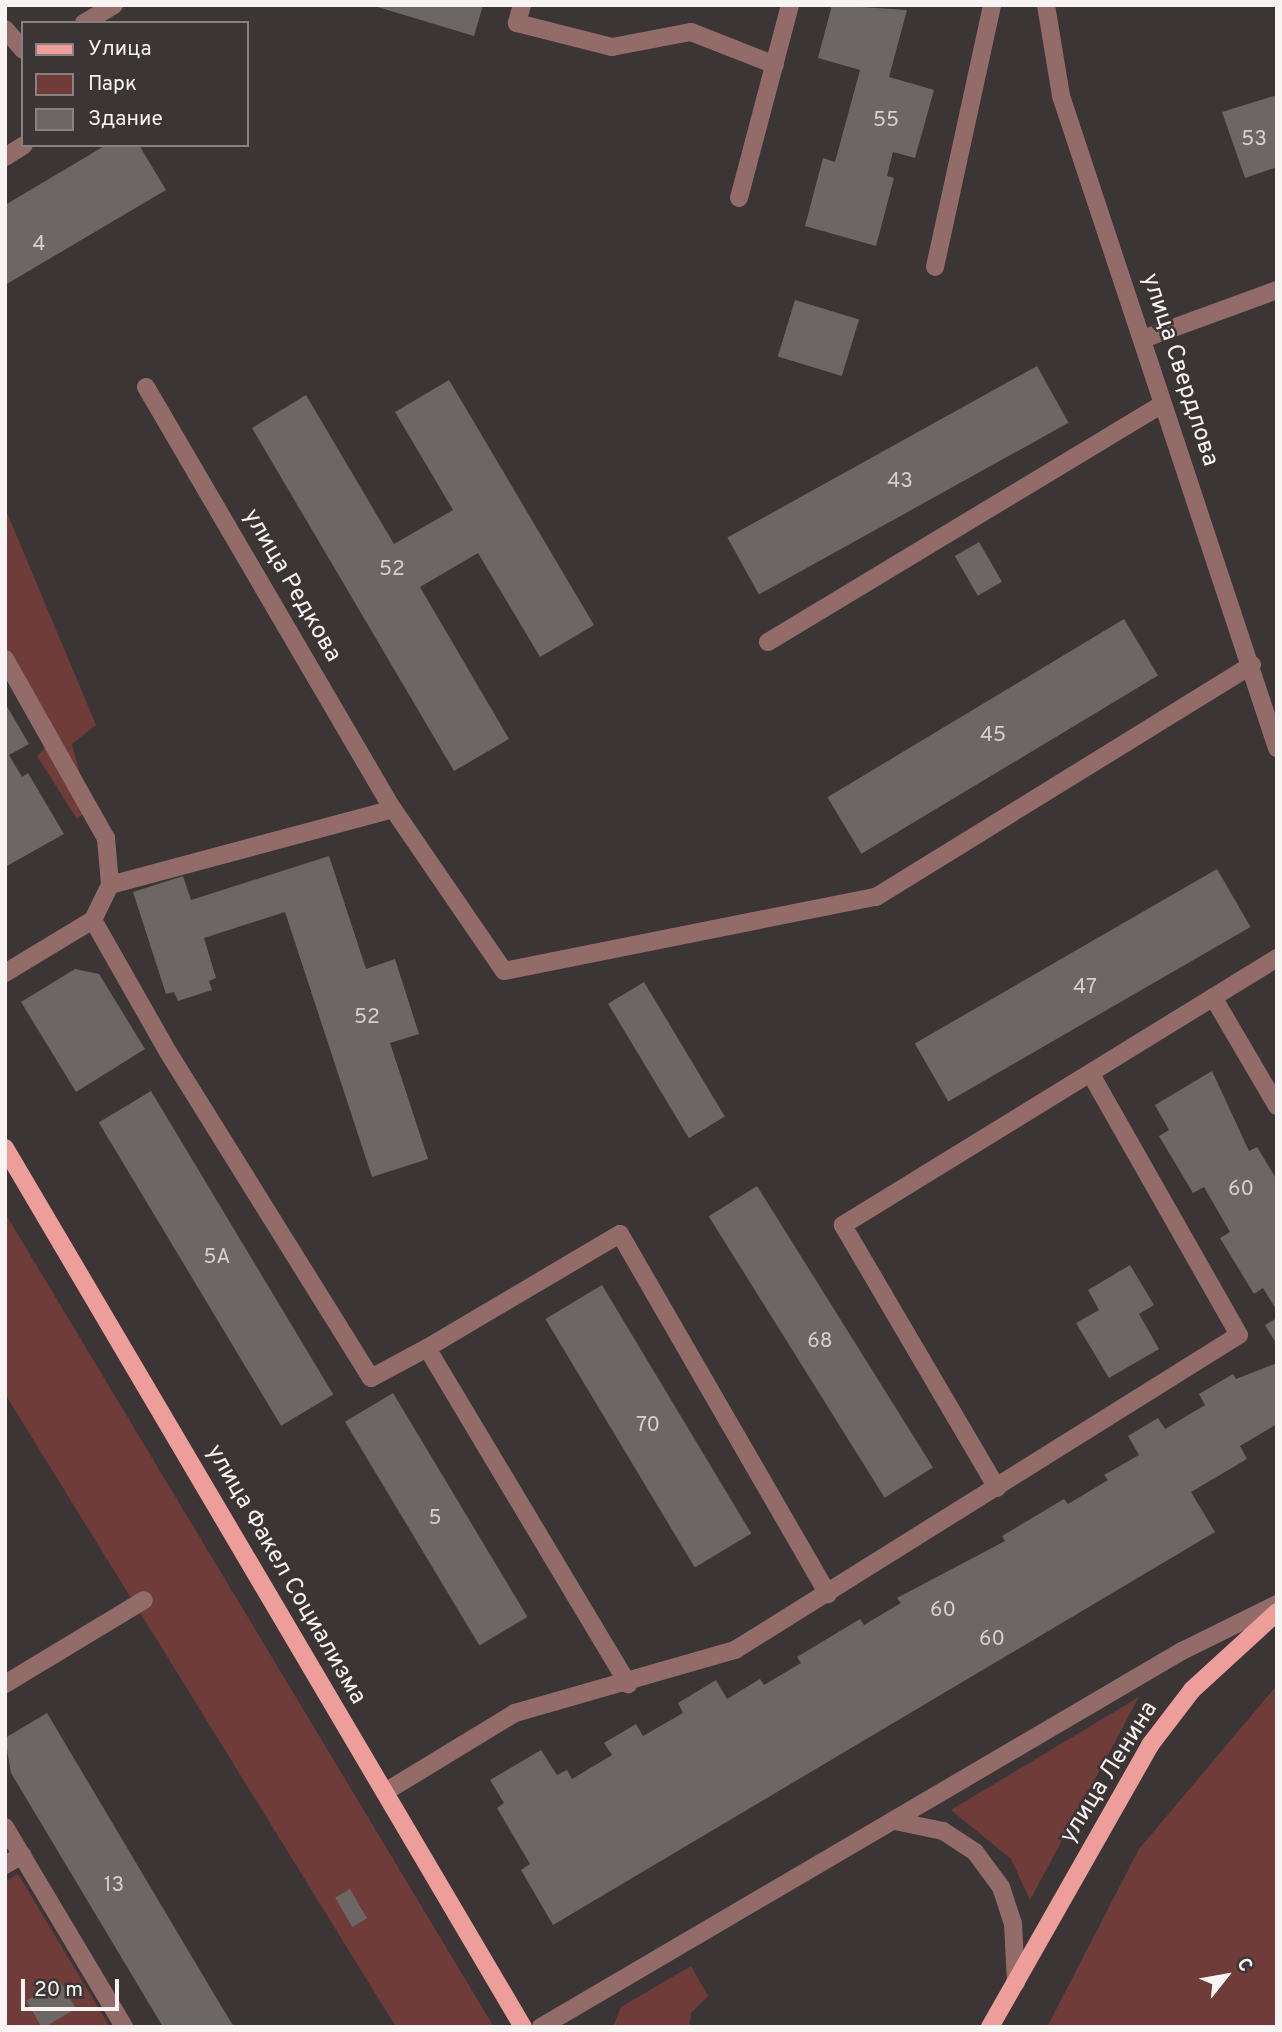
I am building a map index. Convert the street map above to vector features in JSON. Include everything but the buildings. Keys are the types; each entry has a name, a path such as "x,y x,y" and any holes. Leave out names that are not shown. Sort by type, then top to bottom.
{"main road":[{"name":"улица Факел Социализма","path":"5,1148 523,2027"},
{"name":"улица Ленина","path":"990,2027 1150,1745 1192,1690 1277,1612"}],"street":[{"path":"88,21 114,5"},
{"path":"522,5 517,23 612,47 691,32 775,65"},
{"path":"739,198 790,5"},
{"path":"934,267 992,5"},
{"name":"улица Свердлова","path":"1046,5 1061,96 1252,665 1277,748"},
{"path":"5,29 21,48"},
{"path":"5,156 21,147"},
{"path":"1143,339 1277,290"},
{"name":"улица Редкова","path":"146,387 393,809 504,971 876,897 1252,665"},
{"path":"768,642 1163,404"},
{"path":"5,659 106,838 110,885 93,920 5,973"},
{"path":"110,885 393,809"},
{"path":"93,920 371,1378 620,1234 828,1594"},
{"path":"997,1488 843,1224 1277,958"},
{"path":"1213,997 1277,1106"},
{"path":"385,1793 515,1713 628,1684 735,1650 1240,1335 1090,1073"},
{"path":"427,1348 628,1684"},
{"path":"5,1684 144,1600"},
{"name":"улица Ленина","path":"541,2027 1181,1651 1277,1604"},
{"path":"895,1821 943,1830 975,1852 1001,1887 1013,1923 1016,1983"},
{"path":"5,1827 124,2027"},
{"path":"5,1865 22,1855"}],"green space":[{"path":"5,508 96,725 72,744 89,809 77,819 37,756 52,741 5,667"},
{"path":"5,1213 494,2027 396,2027 5,1394"},
{"path":"1277,1685 1277,2027 1047,2027 1139,1849"},
{"path":"1139,1697 1030,1900 1011,1859 951,1810"},
{"path":"18,1874 110,2027 5,2027 5,1882"},
{"path":"691,1966 708,1996 691,2013 689,2027 613,2027 621,2007"}]}
